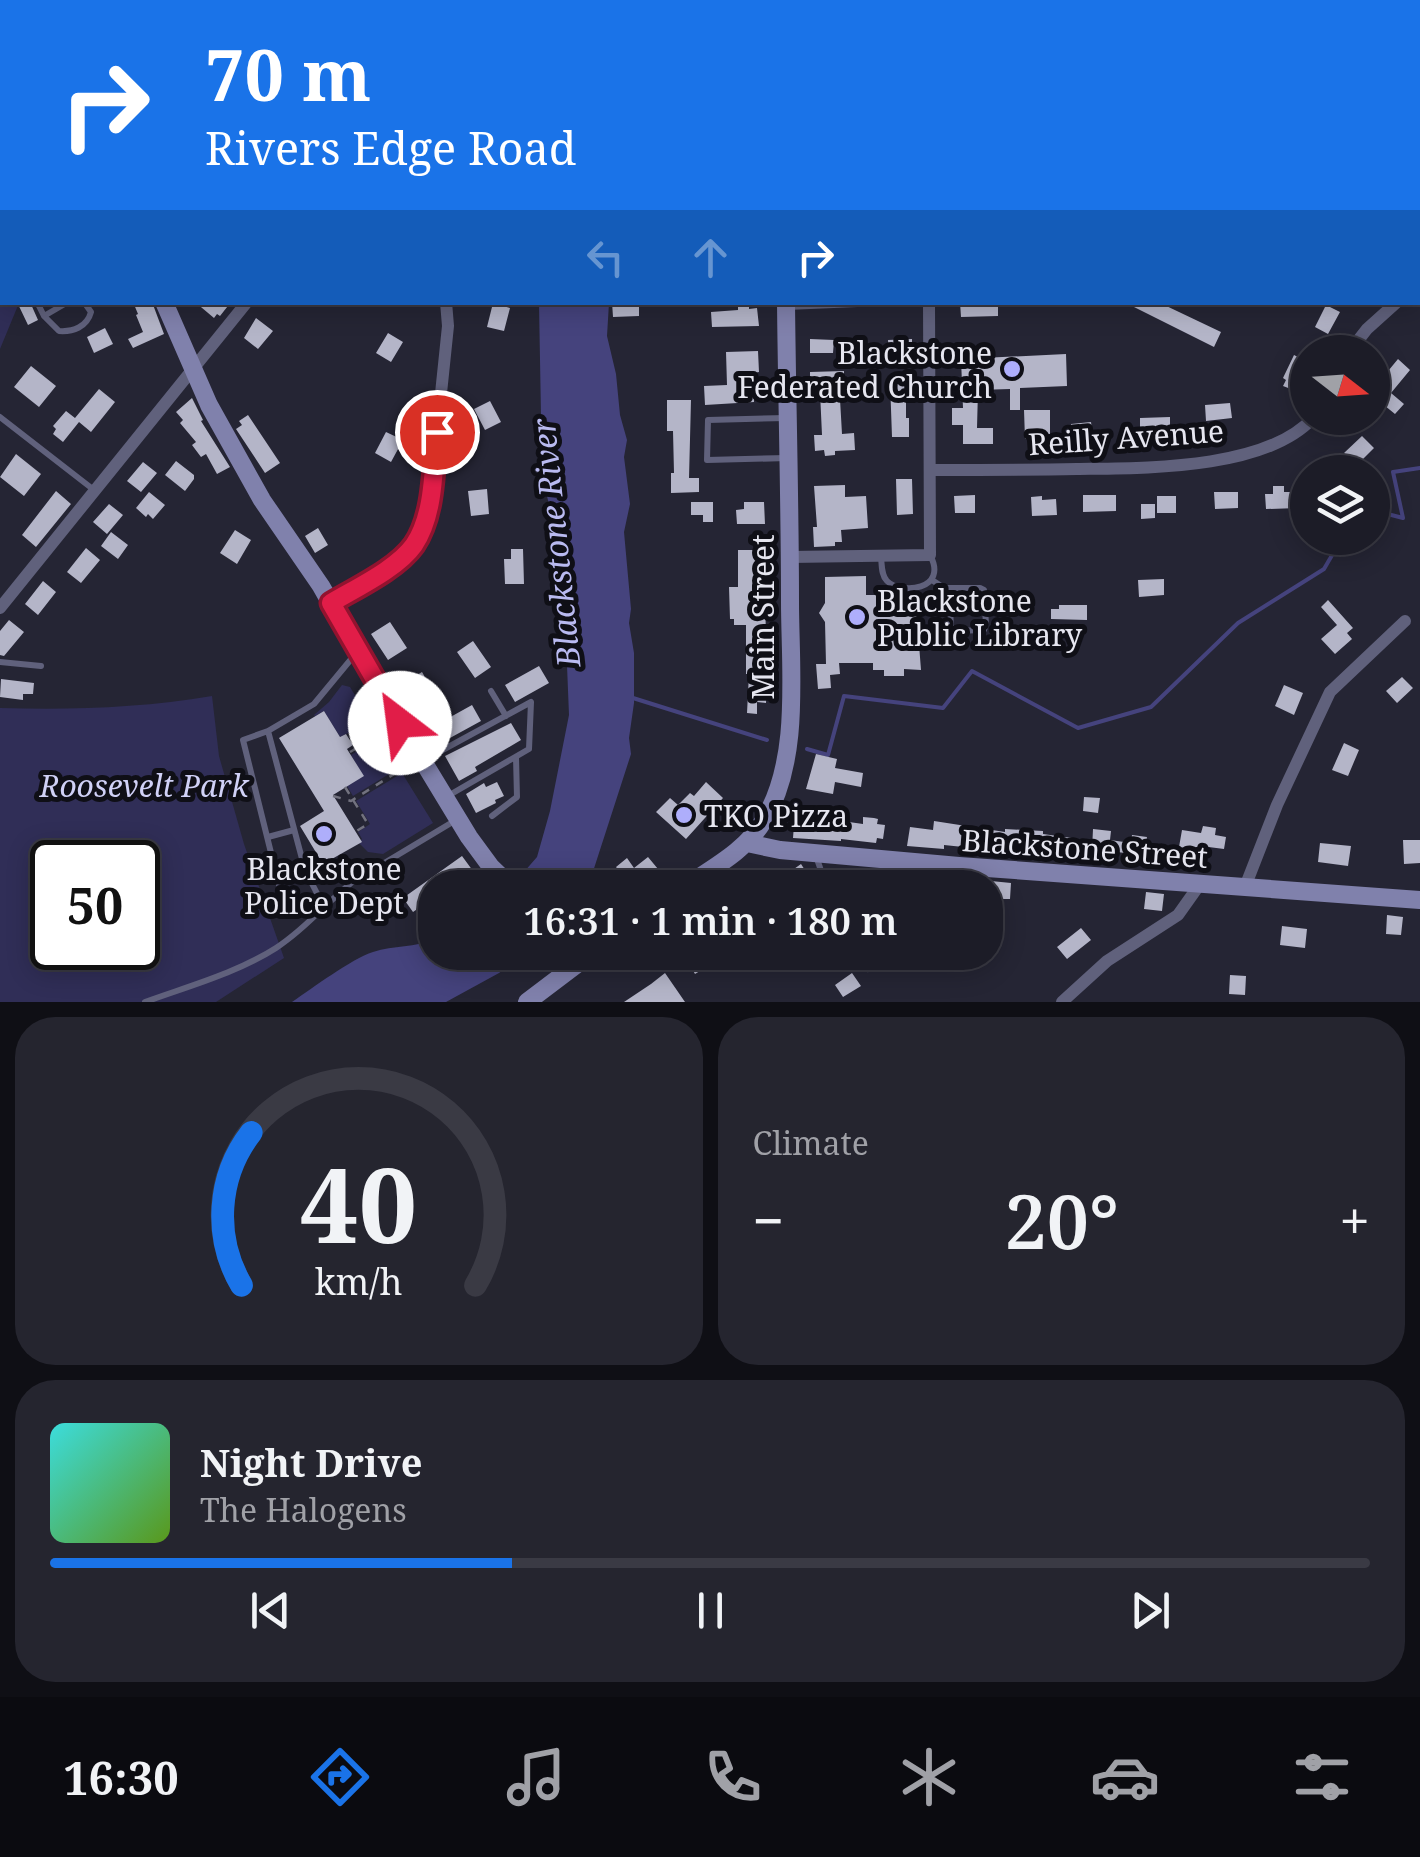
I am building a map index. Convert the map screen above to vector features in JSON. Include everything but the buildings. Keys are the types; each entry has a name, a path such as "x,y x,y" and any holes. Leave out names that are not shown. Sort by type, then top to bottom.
{"main road":[{"path":"165,305 209,405 262,500 331,603 444,798 494,870"},
{"name":"Main Street","path":"709,870 747,843 766,817 776,797 786,756 790,717 790,558 786,305"},
{"name":"Blackstone Street","path":"747,843 816,854 1420,900"},
{"path":"527,1002 567,970"}],"street":[{"path":"0,608 245,305"},
{"path":"331,603 398,560 415,543 424,522 430,498 448,326 446,305"},
{"path":"790,558 930,556 929,305"},
{"path":"1362,335 1394,305"},
{"name":"Reilly Avenue","path":"931,470 1181,464 1246,454 1290,435"},
{"path":"1245,888 1277,805 1330,692 1406,621"},
{"path":"1062,1002 1108,961 1178,915 1200,884"}],"lane":[{"path":"38,305 59,331 80,328 88,320 90,312 86,305"},
{"path":"44,316 63,305"},
{"path":"0,417 95,490"},
{"path":"788,418 708,420 707,460 788,458"},
{"path":"881,556 883,576 895,586 913,587 932,580 936,566 930,556"},
{"path":"932,580 944,588 949,588 980,588 984,590 984,630 950,628 949,588"},
{"path":"279,884 243,740 268,731 318,700 358,651"},
{"path":"0,662 41,666"},
{"path":"492,691 506,716"},
{"path":"423,761 531,702 529,748 444,798"},
{"path":"268,731 305,870 324,907"},
{"path":"492,816 517,798 516,757"},
{"path":"146,1002 269,952 298,932 351,884 458,818"},
{"path":"268,837 294,830"},
{"path":"816,854 821,870"}],"path":[{"path":"350,740 375,725"},
{"path":"366,731 371,740"},
{"path":"350,752 380,734"},
{"path":"332,796 351,801 402,769"},
{"path":"345,787 368,824 355,832"}],"green space":[{"path":"0,305 18,305 0,349"},
{"path":"342,685 350,687 371,722 340,737 324,711 314,715"},
{"name":"Roosevelt Park","path":"212,696 219,756 244,844 284,958 216,1002 0,1002 0,708 159,703"},
{"path":"380,737 399,768 353,796 347,786 363,776 351,755"},
{"path":"402,773 433,823 383,854 368,852 359,843 362,839 358,832 370,824 356,801"}],"water":[{"name":"Blackstone River","path":"539,305 609,305 607,336 627,440 624,457 630,504 624,532 634,703 631,754 593,870 526,870 537,857 550,811 569,715 565,616 555,568 552,517 541,471 546,429 541,416"},
{"path":"418,944 418,970 503,970 446,1002 292,1002 343,967 381,950"}],"waterway":[{"path":"1390,515 1403,518 1393,472 1420,468"},
{"path":"807,749 828,755 844,696 943,708 972,671 1078,728 1151,707 1238,623 1324,569 1332,555"},
{"path":"633,698 767,740"}],"place":[{"name":"Blackstone Federated Church","path":"1012,369"},
{"name":"Blackstone Public Library","path":"857,617"},
{"name":"TKO Pizza","path":"684,815"},
{"name":"Blackstone Police Dept","path":"324,834"}],"route":[{"path":"400,723 331,603 398,560 415,543 430,498 437,432"}]}
